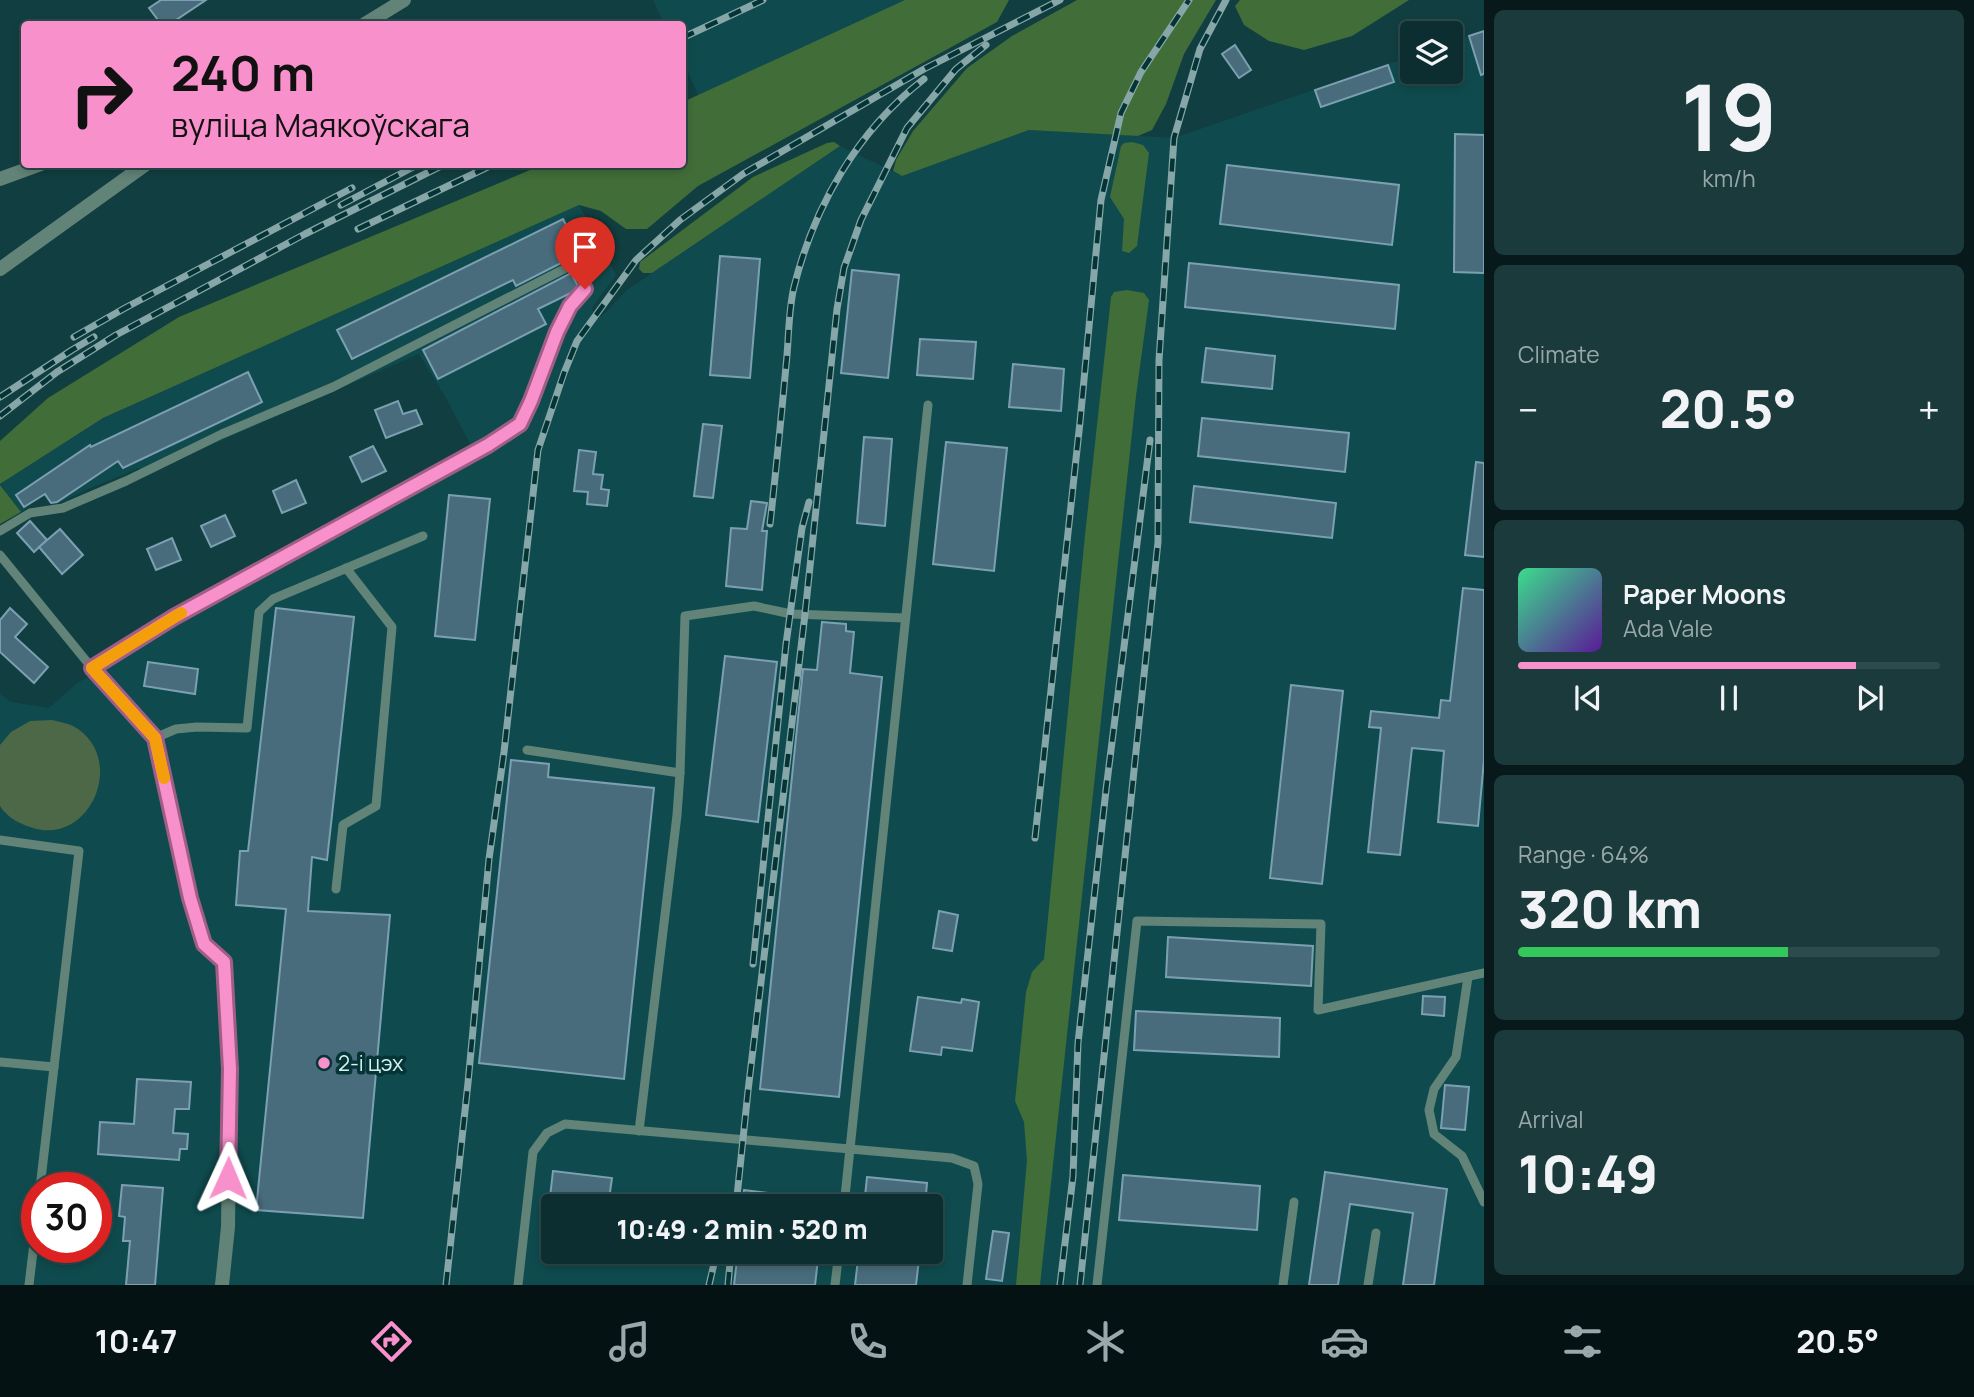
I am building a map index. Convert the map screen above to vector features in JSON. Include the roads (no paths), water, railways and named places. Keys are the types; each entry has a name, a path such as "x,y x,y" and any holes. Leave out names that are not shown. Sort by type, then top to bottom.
{"street":[{"path":"370,21 404,0"},
{"path":"0,179 30,168"},
{"path":"0,269 140,168"},
{"path":"222,1285 228,1227 230,1069 224,962 204,944 190,898 155,738 92,668 174,617 488,445"}],"lane":[{"path":"0,531 30,513 63,508 126,481 222,434 333,387 574,264 585,281 585,289 570,306 557,332 520,424 488,445"},
{"path":"845,1194 928,405"},
{"path":"155,738 176,729 247,728 260,612 273,600 423,536"},
{"path":"0,555 92,668"},
{"path":"337,889 343,825 376,806 392,627 346,568"},
{"path":"639,1130 676,829 685,617 754,606 791,614 905,618"},
{"path":"527,751 680,773"},
{"path":"0,840 79,851 42,1172"},
{"path":"1097,1285 1137,921 1321,924 1318,1010 1484,973"},
{"path":"1468,977 1456,1058 1433,1089 1429,1110 1434,1134 1462,1156 1484,1202"},
{"path":"0,1062 54,1067"},
{"path":"519,1285 533,1152 547,1133 565,1124 952,1158 974,1166 978,1184 967,1285"},
{"path":"1283,1285 1294,1202"},
{"path":"1368,1285 1376,1233"},
{"path":"29,1285 32,1263"},
{"path":"835,1285 837,1264"}],"railway":[{"path":"686,36 763,0"},
{"path":"446,1285 489,859 504,752 538,450 577,341 636,260 680,220 743,174 924,69 1060,0"},
{"path":"1035,838 1101,200 1121,113 1141,72 1189,0"},
{"path":"1080,1285 1158,542 1159,360 1174,138 1200,49 1226,0"},
{"path":"737,1194 805,614 837,309 844,268 861,220 907,128 956,69 986,45"},
{"path":"770,524 791,306 794,287 813,228 842,172 859,146 900,99 924,79"},
{"path":"341,205 411,168"},
{"path":"0,416 57,372 116,335 305,234 437,168"},
{"path":"358,229 486,168"},
{"path":"74,337 352,188"},
{"path":"0,397 94,337"},
{"path":"1060,1285 1073,1176 1078,1043 1106,790 1150,440"},
{"path":"753,964 786,644 802,528 809,502"},
{"path":"709,1285 714,1264"},
{"path":"728,1285 730,1264"}],"place":[{"name":"2-і цэх","path":"324,1063"}]}
